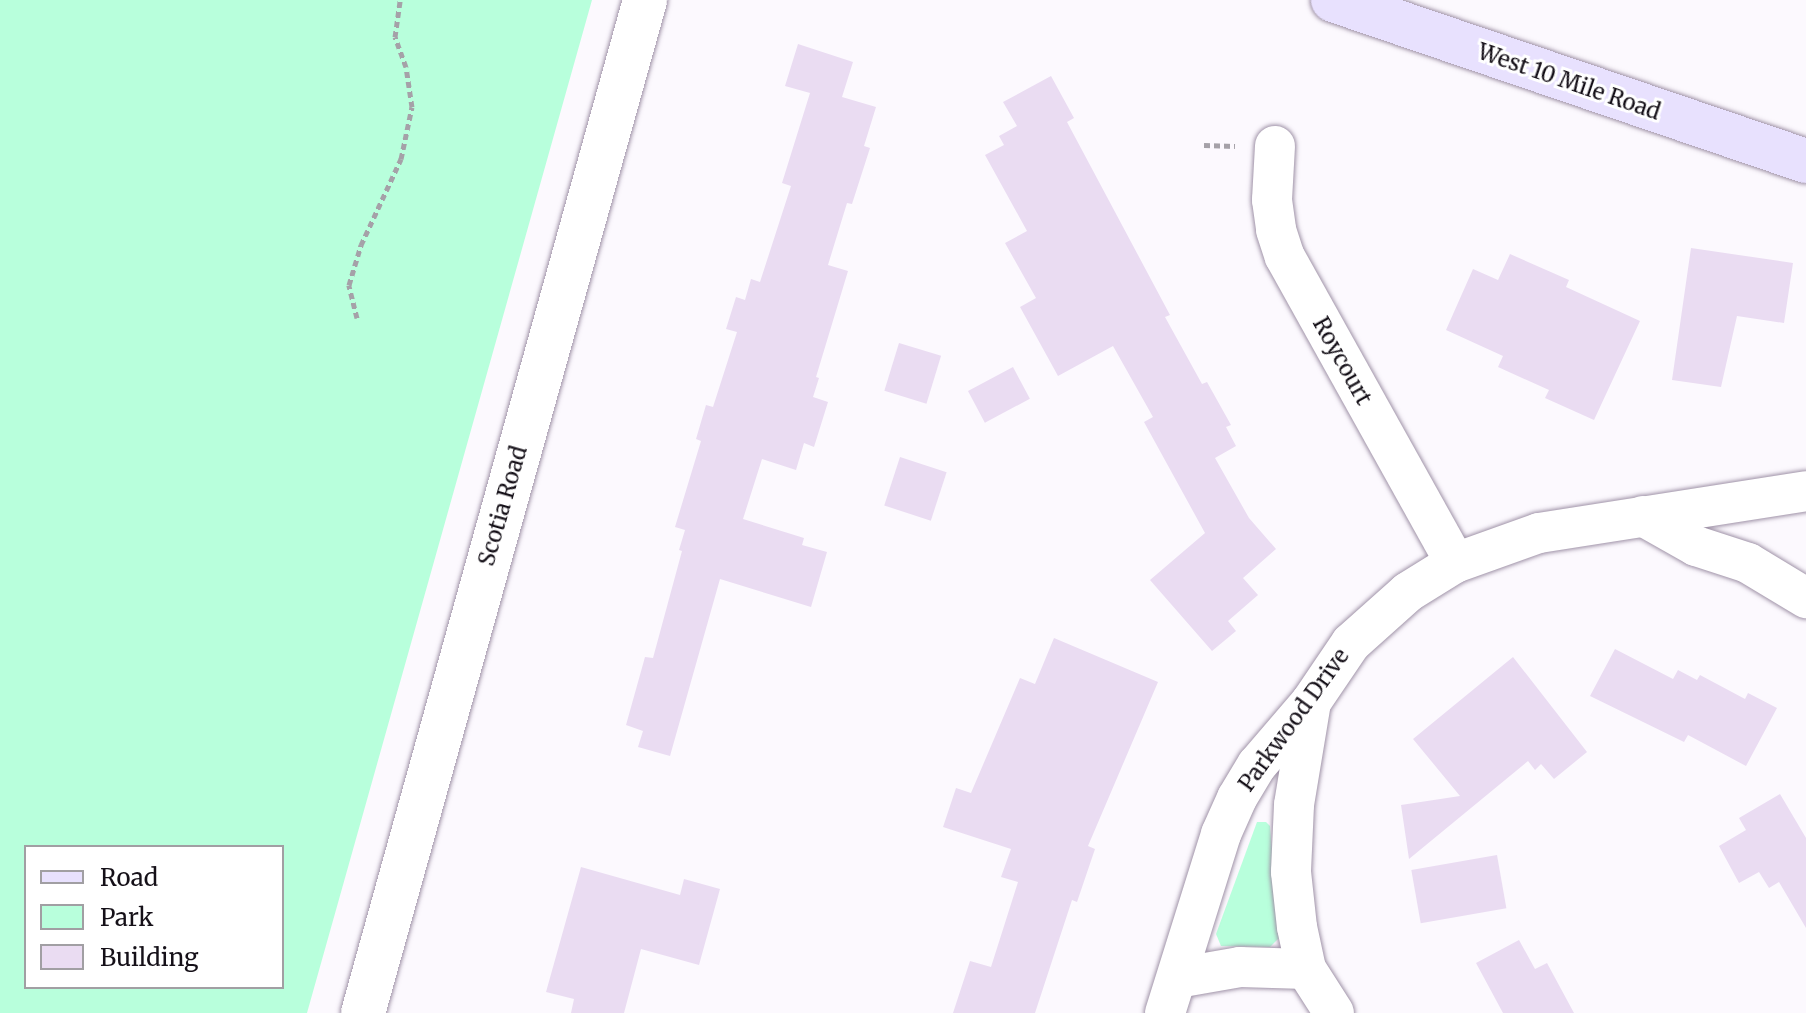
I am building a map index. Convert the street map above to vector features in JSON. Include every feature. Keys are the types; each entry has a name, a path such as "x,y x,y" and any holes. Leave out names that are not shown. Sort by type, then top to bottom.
{"main road":[{"name":"West 10 Mile Road","path":"1333,0 1806,161"}],"street":[{"name":"Scotia Road","path":"363,1013 645,0"},
{"name":"Roycourt","path":"1275,146 1272,200 1276,230 1285,257 1455,563"},
{"name":"Parkwood Drive","path":"1171,996 1221,834 1237,798 1257,765 1311,702 1351,643 1408,592 1455,563 1539,533 1806,491"},
{"path":"1643,516 1696,546 1748,563 1806,598"},
{"path":"1311,702 1294,805 1291,872 1306,969 1334,1013"},
{"path":"1171,996 1240,967 1306,969"}],"path":[{"path":"357,318 349,285 361,245 401,159 412,107 406,67 395,37 400,0"}],"green space":[{"path":"0,0 592,0 307,1013 0,1013"},
{"path":"1257,822 1266,822 1270,826 1279,938 1270,947 1221,946 1216,934"}],"building":[{"path":"798,44 853,62 842,97 876,107 864,146 870,148 852,204 847,203 828,265 848,271 816,377 819,378 813,397 828,402 814,447 804,443 796,470 762,459 743,519 804,538 802,545 827,552 811,607 720,579 670,756 638,747 643,731 626,725 645,657 653,658 682,551 679,550 685,530 675,527 701,441 696,439 706,405 713,407 737,332 726,329 736,297 745,300 751,279 760,282 791,186 782,183 810,93 785,86"},
{"path":"1051,76 1074,118 1067,122 1170,315 1165,317 1202,384 1207,382 1231,425 1226,427 1236,446 1215,458 1249,518 1276,549 1243,578 1258,595 1228,621 1236,631 1212,651 1150,580 1205,533 1144,422 1153,417 1113,346 1058,376 1020,307 1036,298 1005,243 1027,231 985,155 1004,145 999,136 1017,126 1003,102"},
{"path":"1691,248 1793,263 1784,323 1737,316 1721,387 1672,380"},
{"path":"1510,254 1569,280 1566,287 1640,321 1594,420 1545,398 1549,390 1498,367 1503,356 1446,330 1473,269 1498,280"},
{"path":"899,343 941,356 926,404 884,391"},
{"path":"1013,367 1030,399 985,423 968,391"},
{"path":"900,457 947,472 931,521 884,506"},
{"path":"1054,638 1158,682 1088,846 1095,849 1077,902 1072,900 1035,1013 953,1013 970,961 991,967 1018,882 1001,877 1011,849 943,827 956,788 971,793 1020,678 1035,684"},
{"path":"1615,649 1673,679 1678,670 1697,680 1700,675 1745,699 1748,693 1777,708 1746,766 1688,735 1684,742 1590,696"},
{"path":"1513,657 1587,752 1554,779 1541,764 1535,770 1528,761 1409,859 1401,805 1460,796 1413,739"},
{"path":"1780,794 1806,838 1806,928 1779,882 1769,888 1759,872 1739,883 1719,846 1746,830 1739,818"},
{"path":"1497,855 1506,908 1421,923 1411,870"},
{"path":"581,867 680,895 684,879 720,889 699,965 641,949 624,1013 571,1013 574,999 546,992"},
{"path":"1519,940 1535,969 1547,963 1574,1013 1503,1013 1476,963"}]}
